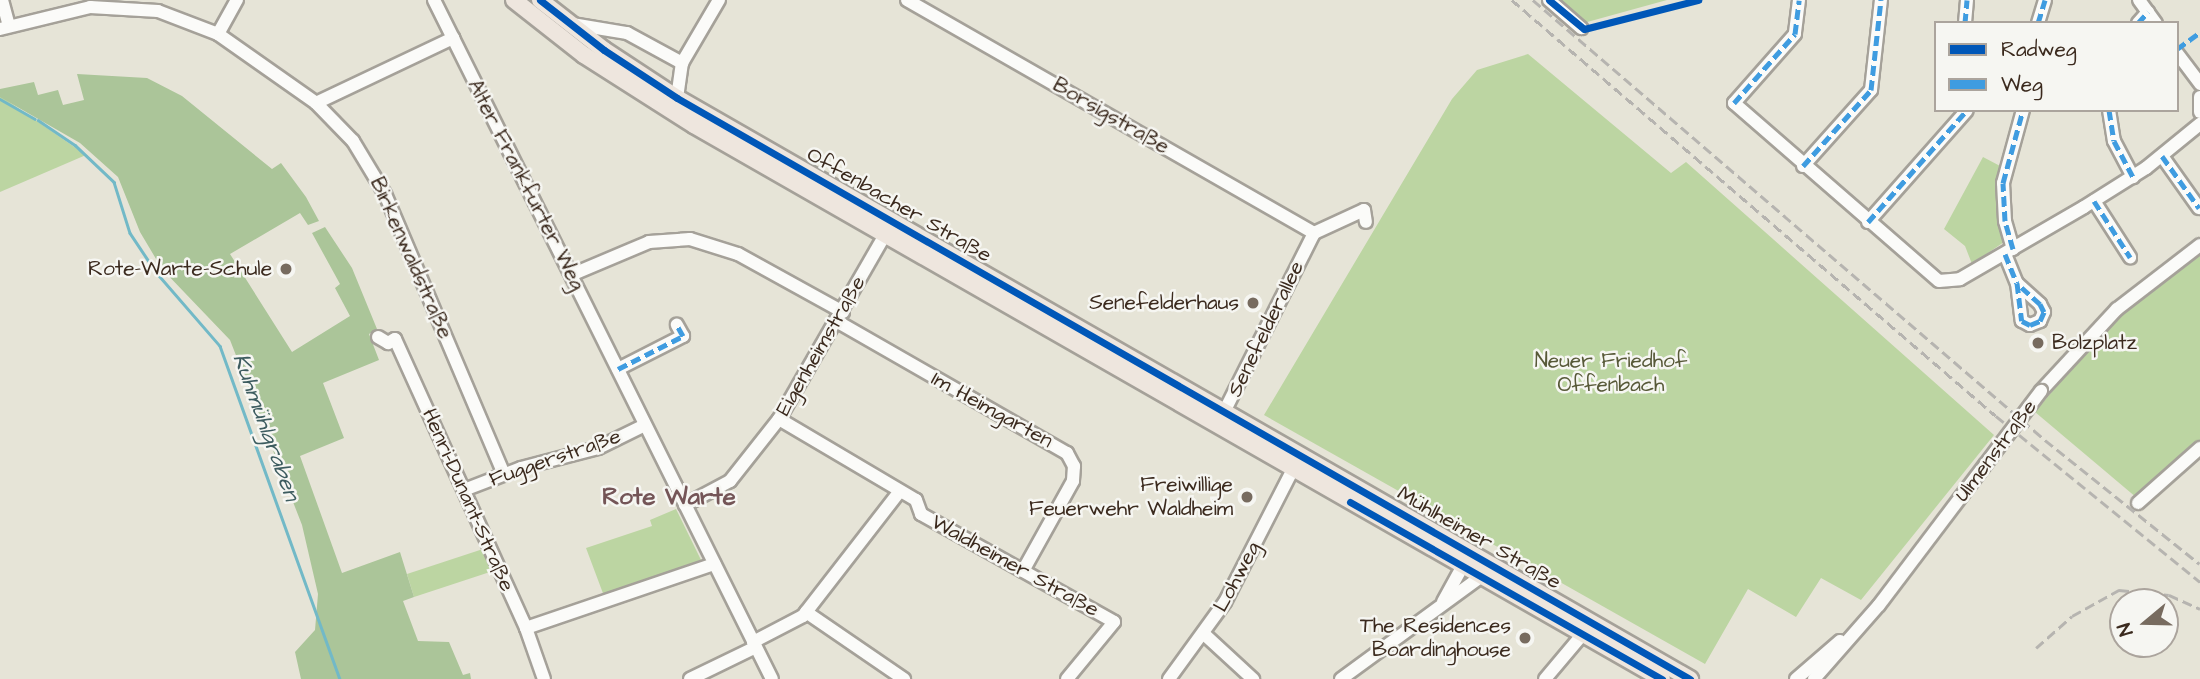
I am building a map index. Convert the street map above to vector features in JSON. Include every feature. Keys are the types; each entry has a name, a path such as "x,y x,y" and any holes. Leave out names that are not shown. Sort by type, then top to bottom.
{"main road":[{"name":"Offenbacher Straße","path":"514,0 641,93 886,233 1221,417"},
{"name":"Offenbacher Straße","path":"540,0 569,24 677,98 1248,434"},
{"name":"Mühlheimer Straße","path":"1248,434 1293,469 1690,679"},
{"name":"Mühlheimer Straße","path":"1248,434 1452,543 1466,560"},
{"name":"Mühlheimer Straße","path":"1487,572 1583,635 1662,679"}],"street":[{"path":"2,0 5,28"},
{"path":"218,34 237,0"},
{"name":"Alter Frankfurter Weg","path":"434,0 772,679"},
{"path":"677,98 682,63 719,0"},
{"name":"Borsigstraße","path":"907,0 1314,233"},
{"path":"1549,0 1581,28"},
{"path":"1799,0 1795,34 1734,103 1932,278 1946,283 1960,279 2133,177 2200,124"},
{"path":"1803,166 1871,90 1881,0"},
{"path":"1965,21 1968,0"},
{"path":"2039,21 2045,0"},
{"path":"2139,0 2152,17"},
{"name":"Birkenwaldstraße","path":"5,28 62,11 117,6 158,11 218,34 316,103 353,141 382,187 504,474"},
{"path":"569,24 627,33 682,63"},
{"path":"316,103 453,38"},
{"path":"2179,56 2200,84"},
{"path":"2200,97 2200,112"},
{"path":"1868,222 1965,112"},
{"path":"2017,283 2004,221 2003,183 2022,112"},
{"path":"2109,112 2115,141 2133,177"},
{"path":"2162,156 2199,208"},
{"path":"2094,201 2130,257"},
{"path":"1314,233 1364,210 1366,222"},
{"name":"Eigenheimstraße","path":"685,505 730,481 779,419 886,233"},
{"name":"Senefelderallee","path":"1221,417 1314,233"},
{"name":"Im Heimgarten","path":"571,275 649,242 690,239 738,254 1067,453 1074,466 1073,481 1023,571"},
{"name":"Ulmenstraße","path":"1814,679 1879,605 2041,391 2117,309 2200,245"},
{"path":"618,369 683,336 677,325"},
{"name":"Henri-Dunant-Straße","path":"378,337 388,342 395,339 526,628 544,679"},
{"name":"Waldheimer Straße","path":"779,419 916,500 921,514 1114,622 1067,679"},
{"name":"Fuggerstraße","path":"464,490 504,474 590,451 645,425"},
{"path":"2138,503 2200,447"},
{"name":"Lohweg","path":"1169,679 1225,603 1293,469"},
{"path":"690,679 806,612 900,491"},
{"path":"1441,606 1466,560"},
{"path":"526,628 714,564"},
{"path":"1341,679 1487,572"},
{"path":"806,612 904,679"},
{"path":"1796,679 1817,657 1852,633"},
{"path":"1204,634 1253,679"},
{"path":"1545,679 1583,635"}],"green space":[{"path":"1554,0 1667,0 1580,24"},
{"name":"Neuer Friedhof Offenbach","path":"1528,54 1671,173 1686,162 1994,435 1861,600 1821,578 1796,617 1748,589 1705,664 1264,415 1452,99 1477,70"},
{"path":"77,74 147,78 182,96 272,169 281,163 306,197 319,221 308,225 300,213 230,254 292,352 350,316 335,288 340,284 312,233 325,227 352,268 377,329 369,334 379,360 323,383 344,438 300,456 342,573 400,552 414,597 403,601 418,641 449,642 463,675 470,673 471,679 301,679 295,652 315,630 318,594 302,525 230,340 162,269 140,232 118,177 80,143 0,97 0,89 34,82 38,95 58,90 63,105 84,100"},
{"path":"2,97 86,155 0,192"},
{"path":"1983,157 2002,167 1999,220 2004,242 1972,264 1965,246 1944,229"},
{"path":"2200,253 2200,441 2137,498 2035,412 2099,335 2137,299"},
{"path":"676,509 701,560 604,596 586,548 652,526 650,520"},
{"path":"483,549 493,571 414,597 407,574"}],"waterway":[{"name":"Kuhmühlgraben","path":"0,99 35,119"},
{"name":"Kuhmühlgraben","path":"38,120 75,145 114,182 130,233 156,272 220,346 340,679"}],"railway":[{"path":"1512,0 1996,416 2200,582"},
{"path":"1533,0 2045,440 2200,564"},
{"path":"2036,648 2072,616 2119,590 2169,595 2200,609"}],"marked path":[{"path":"1734,103 1795,34 1799,0"},
{"path":"1803,166 1871,90 1881,0"},
{"path":"1965,21 1967,0"},
{"path":"2039,21 2045,0"},
{"path":"2140,21 2148,12"},
{"path":"2179,48 2200,32"},
{"path":"1868,222 1965,112"},
{"path":"2013,249 2005,221 2003,183 2022,112"},
{"path":"2109,112 2114,141 2133,177"},
{"path":"2162,156 2199,208"},
{"path":"2094,201 2130,257"},
{"path":"2005,254 2017,283 2022,321 2030,325 2040,321 2044,312 2040,304 2017,283"},
{"path":"618,369 683,336 677,325"}],"cycle path":[{"path":"540,0 604,50 677,98 1690,679"},
{"path":"1549,0 1584,29 1698,0"},
{"path":"1350,502 1662,679"}],"place":[{"name":"Rote-Warte-Schule","path":"286,269"},
{"name":"Senefelderhaus","path":"1253,303"},
{"name":"Bolzplatz","path":"2038,343"},
{"name":"Freiwillige Feuerwehr Waldheim","path":"1247,497"},
{"name":"The Residences Boardinghouse","path":"1525,638"}],"district":[{"name":"Rote Warte","path":"669,498"}]}
